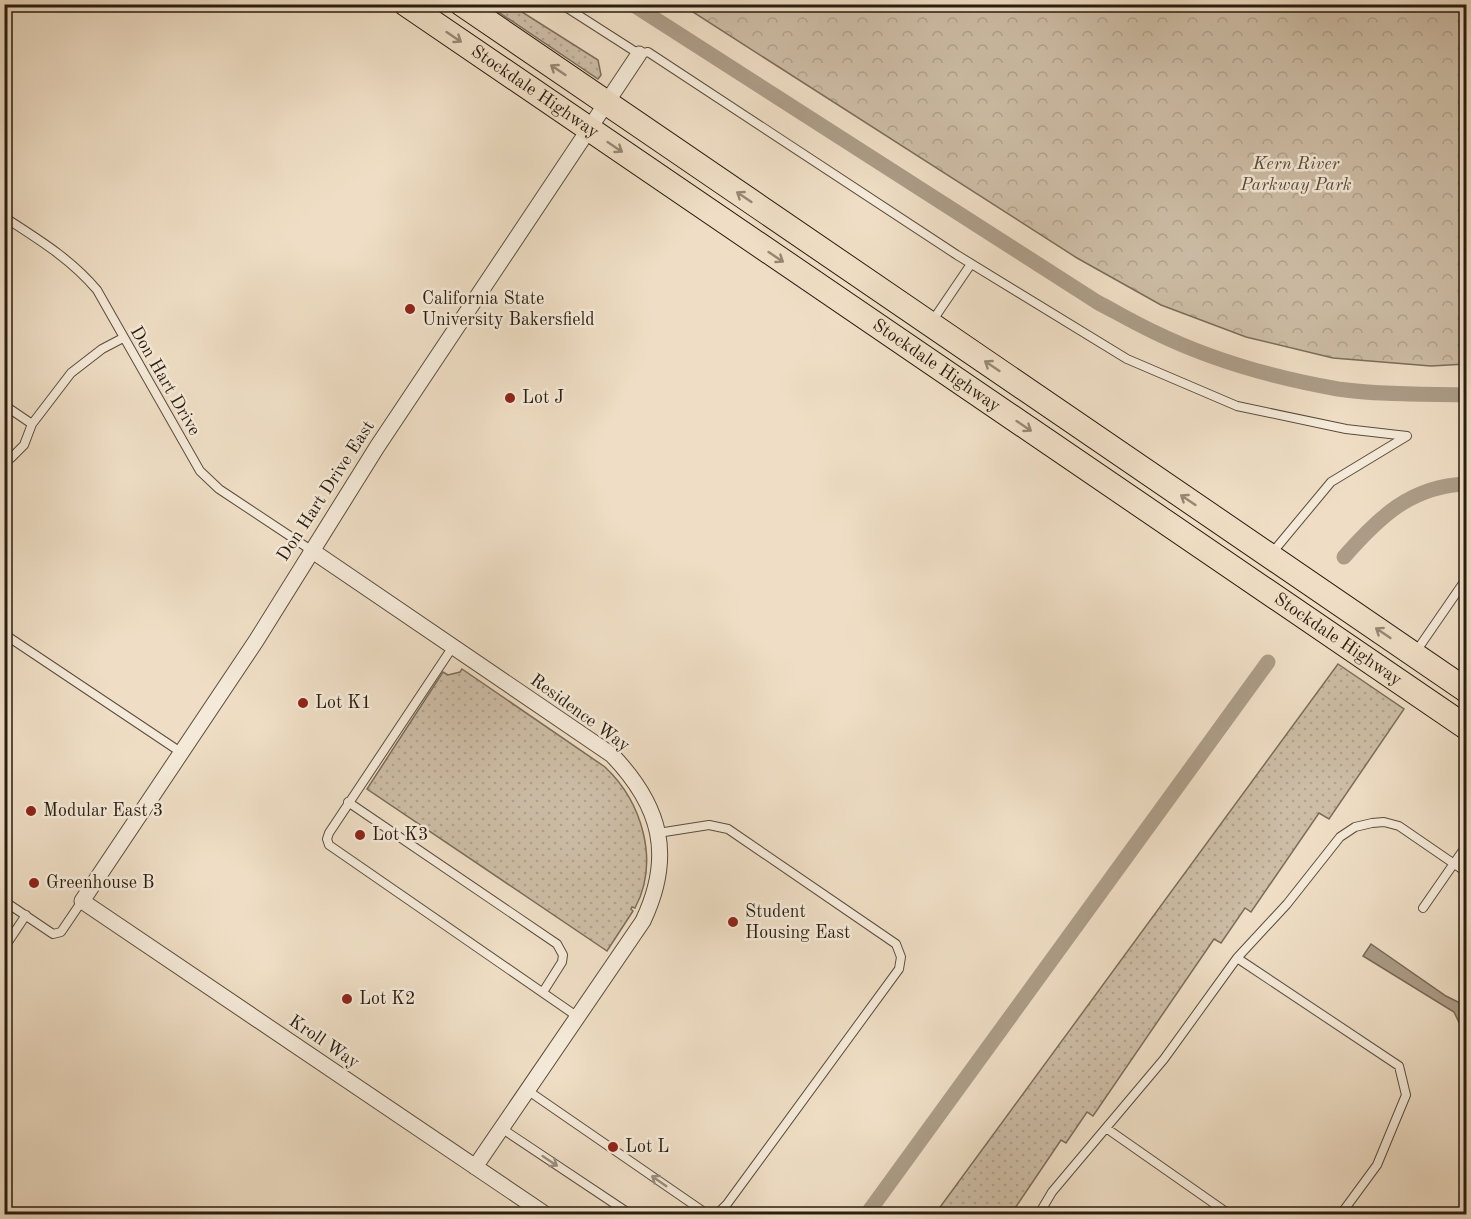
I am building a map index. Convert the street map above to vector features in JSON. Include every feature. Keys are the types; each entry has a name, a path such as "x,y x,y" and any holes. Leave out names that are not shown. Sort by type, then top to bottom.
{"main road":[{"name":"Stockdale Highway","path":"406,4 1467,727"},
{"name":"Stockdale Highway","path":"462,4 1467,690"},
{"path":"1115,488 1140,492 1158,500 1250,560 1259,561 1270,556"}],"street":[{"name":"Don Hart Drive East","path":"82,901 256,641 377,447 639,54"},
{"name":"Residence Way","path":"311,550 612,755 636,783 658,833 660,856 653,899 643,921 475,1167"},
{"name":"Kroll Way","path":"82,901 545,1215"}],"lane":[{"path":"561,4 639,54 648,52 971,264 1127,359 1237,406 1346,429 1407,436 1331,482 1270,556"},
{"name":"Don Hart Drive","path":"4,217 66,258 97,290 200,471 219,489 311,550"},
{"path":"930,324 971,264"},
{"path":"4,454 11,458 24,444 32,424 71,373 102,349 123,338"},
{"path":"4,405 32,424"},
{"path":"1414,654 1467,579"},
{"path":"4,634 182,753"},
{"path":"452,648 348,802 329,833 327,839 329,845 579,1017"},
{"path":"348,802 557,944 563,955 562,962 543,992"},
{"path":"1039,1215 1052,1192 1164,1059 1237,957 1287,904 1340,837 1355,827 1384,822 1399,826 1467,872"},
{"path":"527,1090 708,1215 727,1204 898,969 900,957 896,944 728,829 709,825 658,833"},
{"path":"1423,908 1467,846"},
{"path":"4,901 53,934 57,934 62,932 82,901"},
{"path":"4,948 26,915"},
{"path":"1237,957 1399,1066 1406,1095 1377,1165 1341,1215"},
{"path":"501,1128 630,1215"},
{"path":"1106,1128 1229,1215"}],"green space":[{"path":"488,5 511,5 598,60 601,75 598,79"},
{"name":"Kern River Parkway Park","path":"682,5 1466,5 1466,364 1431,366 1333,358 1246,337 1161,305 1077,258"},
{"path":"1338,664 1404,709 1329,819 1319,813 1251,912 1245,908 1221,943 1214,939 1093,1116 1087,1112 1066,1143 1061,1140 1011,1214 935,1214"},
{"path":"462,669 605,767 629,797 643,833 646,871 635,908 632,907 633,911 607,951 367,789 443,672 448,675 460,672"}],"shaded area":[{"path":"1371,944 1446,996 1466,1006 1466,1037 1454,1012 1363,956"}],"waterway":[{"path":"632,4 1097,302 1154,332 1221,359 1267,374 1314,385 1370,392 1466,395"},
{"path":"1344,557 1383,517 1412,497 1446,486 1466,484"},
{"path":"867,1214 1268,662"}],"place":[{"name":"California State University Bakersfield","path":"410,309"},
{"name":"Lot J","path":"510,398"},
{"name":"Lot K1","path":"303,703"},
{"name":"Modular East 3","path":"31,811"},
{"name":"Lot K3","path":"360,835"},
{"name":"Greenhouse B","path":"34,883"},
{"name":"Student Housing East","path":"733,922"},
{"name":"Lot K2","path":"347,999"},
{"name":"Lot L","path":"613,1147"}]}
